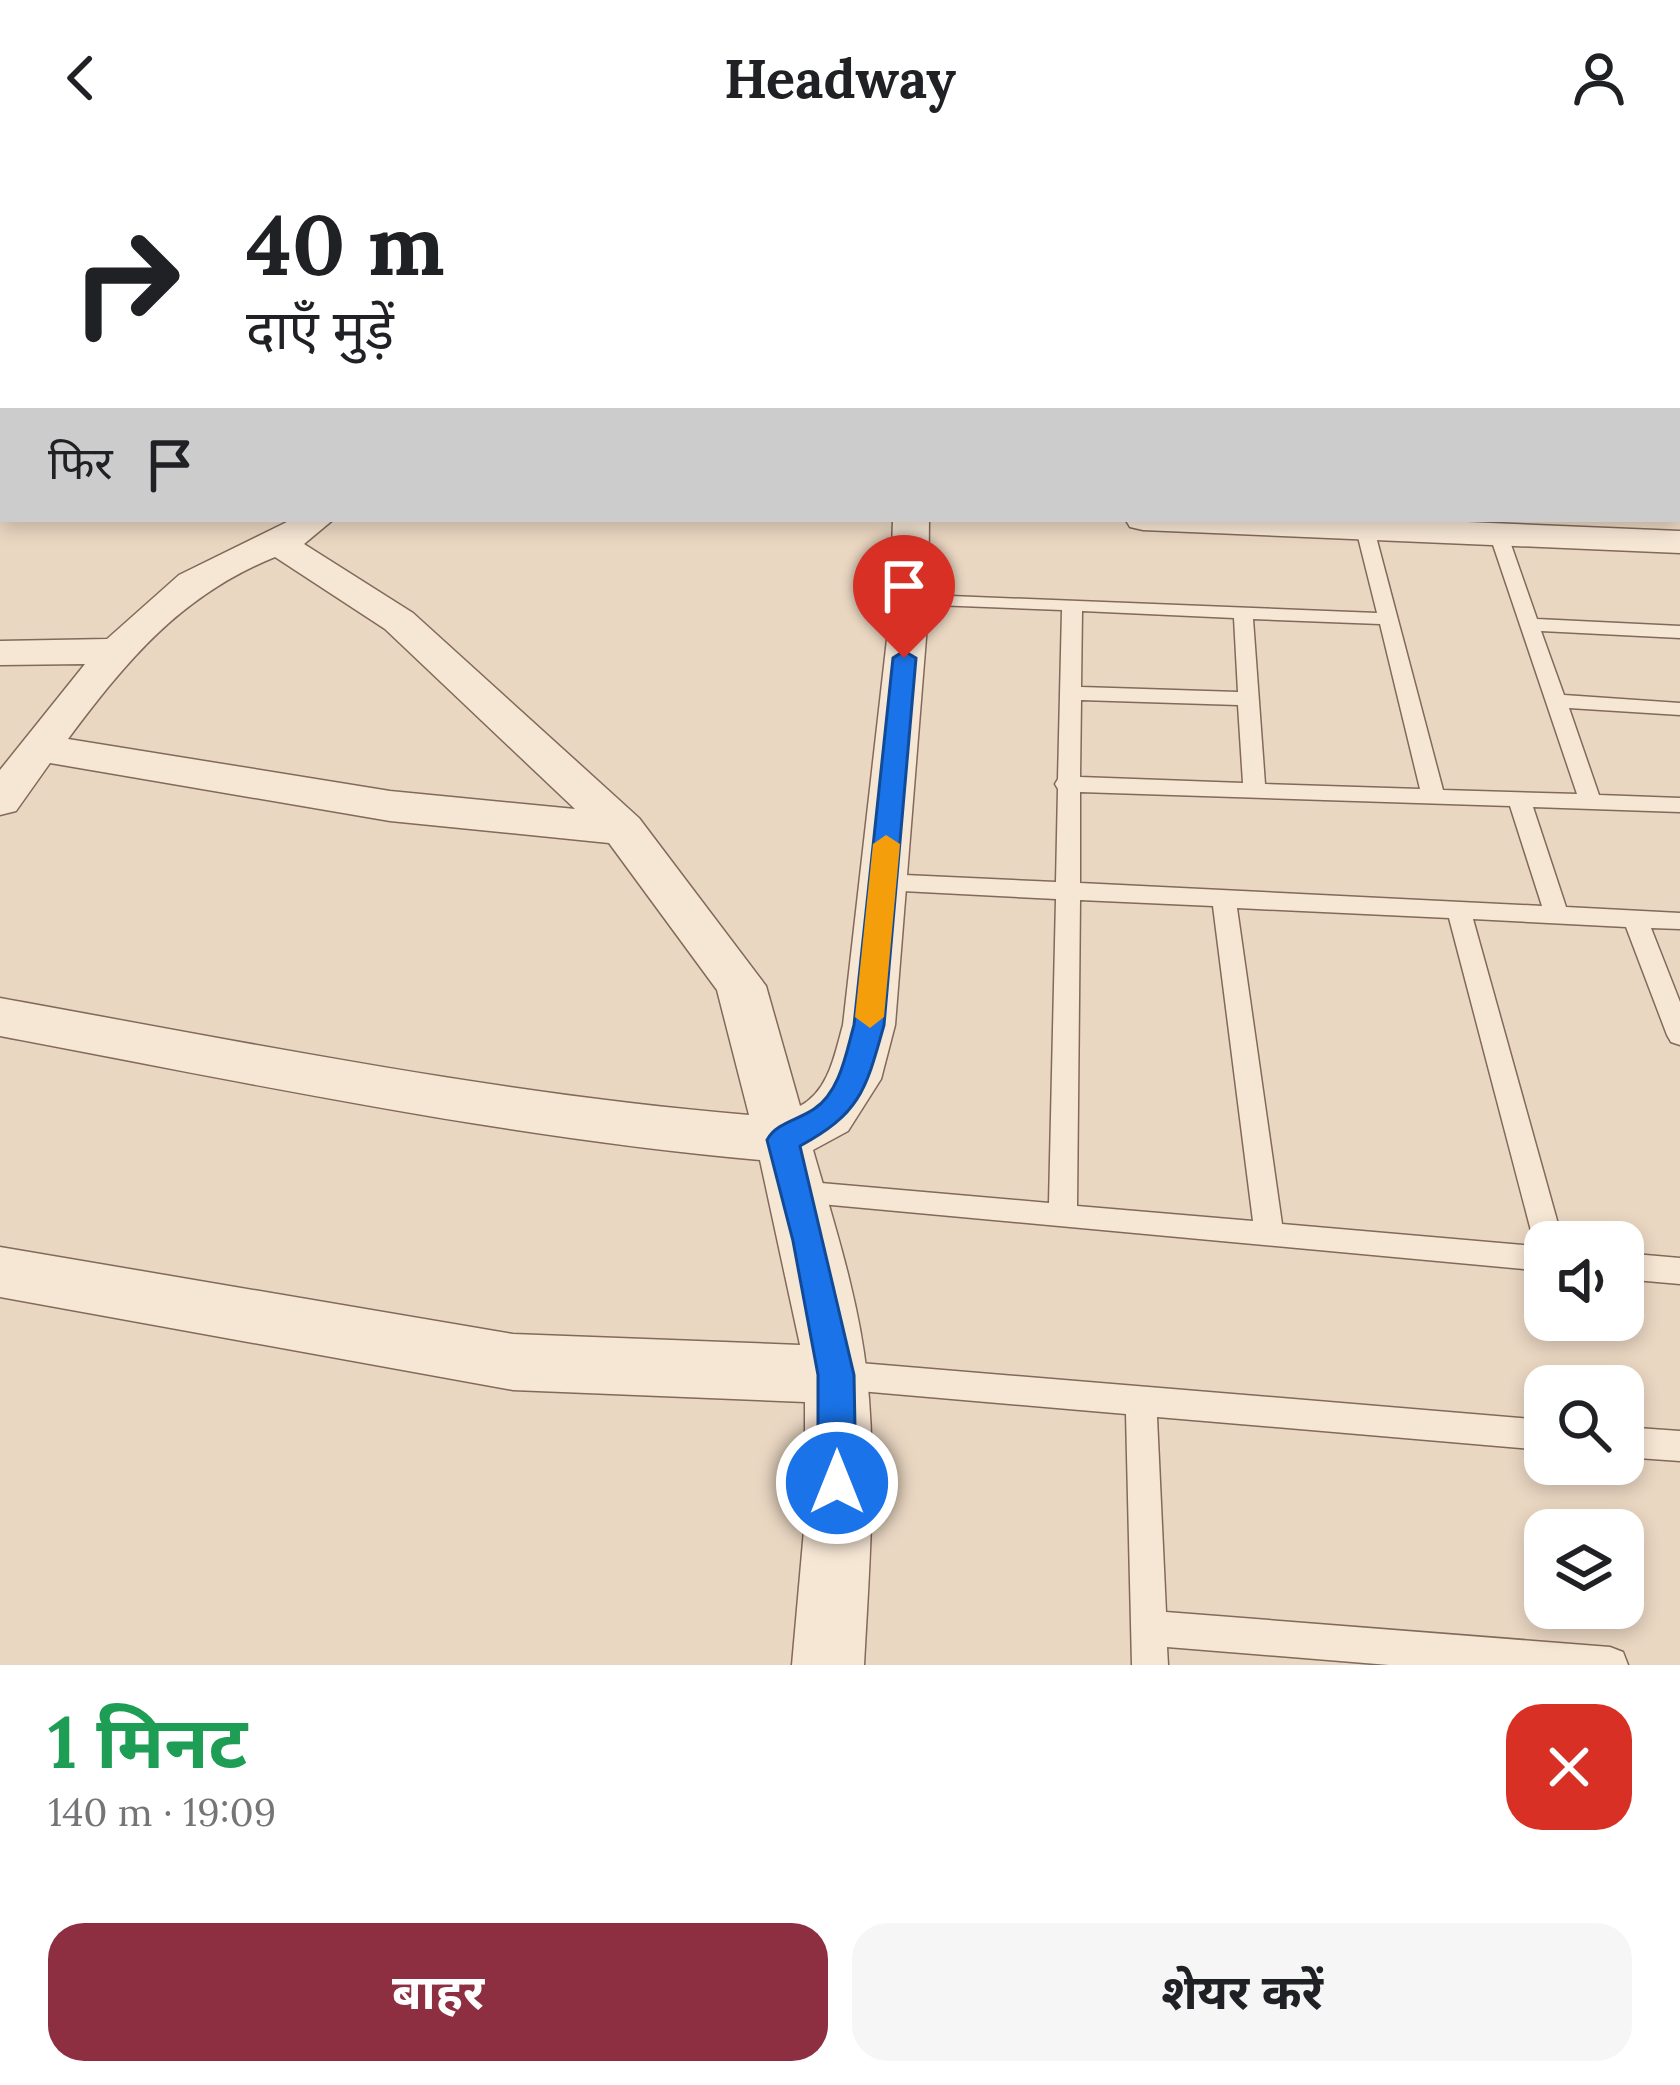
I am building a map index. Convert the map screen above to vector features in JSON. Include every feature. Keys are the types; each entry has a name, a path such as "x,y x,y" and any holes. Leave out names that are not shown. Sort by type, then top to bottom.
{"street":[{"path":"0,1017 430,1096 633,1127 783,1140 829,1116 854,1079 869,1025 909,598 911,522"},
{"path":"1210,522 1680,542"},
{"path":"0,801 122,650 195,580 298,532 623,829 741,986 798,1193 836,1375 838,1519 828,1665"},
{"path":"0,653 122,650"},
{"path":"40,748 390,806 623,829"},
{"path":"0,1272 513,1362 836,1375"}],"lane":[{"path":"1365,529 1433,795"},
{"path":"1498,533 1590,800"},
{"path":"909,598 1389,619"},
{"path":"1064,1217 1071,892 1066,784 1072,608"},
{"path":"1243,614 1254,790"},
{"path":"1529,625 1680,632"},
{"path":"1069,693 1248,699"},
{"path":"1556,701 1680,709"},
{"path":"1066,784 1680,805"},
{"path":"1518,797 1557,915"},
{"path":"883,882 1680,921"},
{"path":"1224,899 1269,1235"},
{"path":"1459,910 1541,1221"},
{"path":"1635,919 1680,1035"},
{"path":"798,1193 1524,1257"},
{"path":"1644,1267 1680,1270"},
{"path":"836,1375 1524,1433"},
{"path":"1141,1400 1150,1665"},
{"path":"1644,1444 1680,1447"},
{"path":"1148,1628 1610,1665"}],"slow traffic":[{"path":"870,1017 886,844"}],"route":[{"path":"837,1483 836,1375 810,1241 783,1140 829,1116 854,1079 869,1025 904,658"}]}
